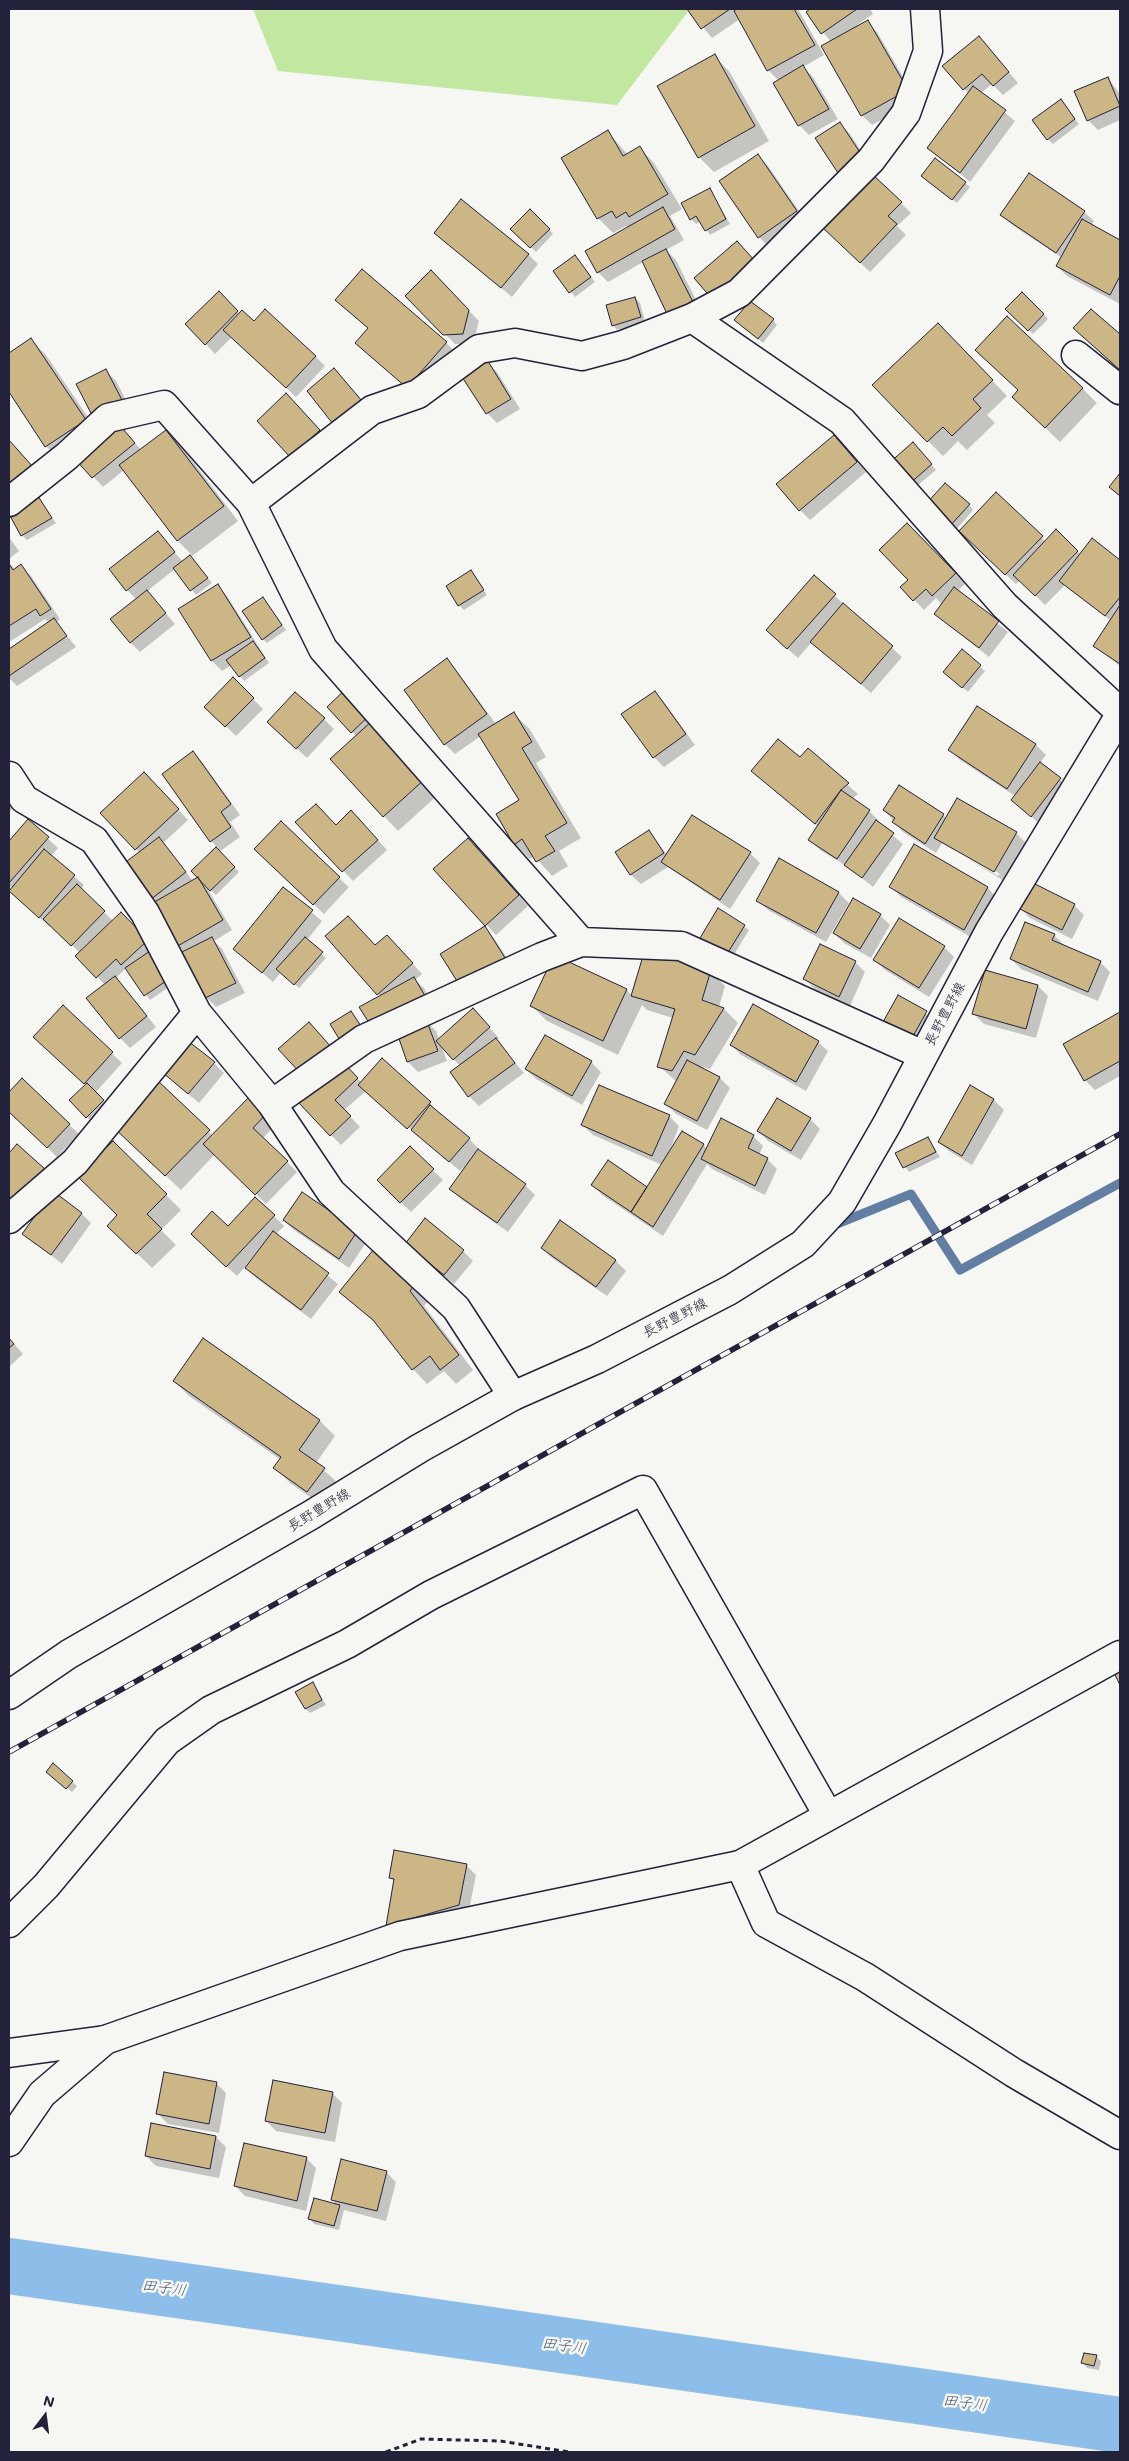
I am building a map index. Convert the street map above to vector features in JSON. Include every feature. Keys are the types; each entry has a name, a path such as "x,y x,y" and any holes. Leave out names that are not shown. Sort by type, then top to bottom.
{"street":[{"path":"251,503 372,410 418,394 479,349 515,343 582,356 623,345 692,318 739,293 870,160 906,113 928,51 925,9"},
{"path":"692,318 842,421 1005,606 1120,713"},
{"path":"1076,354 1120,390"},
{"path":"9,502 67,456 108,418 164,405 251,503 323,649 581,942"},
{"name":"長野豊野線","path":"9,1696 69,1654 311,1515 420,1448 513,1396 597,1358 730,1290 803,1244 842,1202 989,932 1120,713"},
{"path":"9,776 17,807 94,840 145,913 197,1013 272,1104 331,1192 456,1308 513,1396"},
{"path":"272,1104 364,1039 542,957 581,942 681,946 923,1055"},
{"path":"9,1219 75,1162 197,1013"},
{"path":"9,1923 46,1886 167,1741 211,1710 347,1644 431,1595 643,1490 828,1815"},
{"path":"9,2053 105,2040 400,1936 740,1865 1120,1655"},
{"path":"740,1865 766,1923 865,1977 1014,2073 1120,2135"},
{"path":"9,2142 42,2094 105,2040"}],"path":[{"path":"386,2452 421,2439 500,2441 569,2452"}],"green space":[{"path":"253,9 690,9 617,105 278,71"}],"building":[{"path":"687,9 730,9 701,29"},
{"path":"737,9 794,9 815,45 767,71 734,11"},
{"path":"810,9 857,9 821,34 806,12"},
{"path":"868,20 908,90 861,116 821,46"},
{"path":"979,36 1009,72 993,86 982,74 963,90 942,66"},
{"path":"715,54 755,126 698,158 657,86"},
{"path":"803,65 829,109 798,126 773,83"},
{"path":"1108,77 1120,106 1087,121 1074,91"},
{"path":"973,86 1006,110 960,173 927,148"},
{"path":"1061,99 1075,119 1047,140 1032,120"},
{"path":"840,122 863,157 838,173 815,138"},
{"path":"608,130 623,156 640,146 668,194 629,217 626,212 616,218 612,211 597,219 561,158"},
{"path":"758,154 797,211 758,238 719,181"},
{"path":"935,158 966,182 952,200 921,176"},
{"path":"1029,173 1085,211 1056,253 1000,215"},
{"path":"872,174 902,202 888,216 897,224 860,263 822,227"},
{"path":"710,188 726,219 705,231 696,216 690,220 681,203"},
{"path":"461,199 529,254 501,288 434,233"},
{"path":"663,207 675,229 597,273 585,251"},
{"path":"530,209 550,229 530,248 510,229"},
{"path":"1082,219 1120,240 1120,276 1110,295 1056,266"},
{"path":"737,241 755,261 712,299 694,278"},
{"path":"666,249 694,304 668,316 642,261"},
{"path":"575,255 591,277 569,293 553,271"},
{"path":"362,269 447,342 407,388 355,343 368,328 335,300"},
{"path":"431,270 469,310 463,334 443,335 405,296"},
{"path":"219,291 238,311 205,345 185,324"},
{"path":"1022,292 1044,314 1028,331 1005,309"},
{"path":"635,297 641,317 612,326 606,305"},
{"path":"750,301 774,319 758,339 734,320"},
{"path":"265,309 316,356 286,388 223,330 242,310 254,321"},
{"path":"1091,309 1120,334 1120,370 1073,328"},
{"path":"1007,316 1083,388 1045,428 1012,397 1018,390 975,350"},
{"path":"938,323 993,380 973,399 981,408 952,436 943,427 927,442 872,385"},
{"path":"31,338 86,420 45,447 9,392 9,353"},
{"path":"488,361 511,399 486,414 462,377"},
{"path":"334,368 362,401 333,424 307,391"},
{"path":"106,369 123,402 93,417 76,384"},
{"path":"286,393 320,430 290,457 257,421"},
{"path":"117,422 135,443 92,478 74,458"},
{"path":"166,430 224,506 177,541 119,465"},
{"path":"834,435 857,462 799,511 776,484"},
{"path":"9,440 33,467 9,487"},
{"path":"913,442 932,464 907,486 888,464"},
{"path":"1120,473 1120,496 1109,487"},
{"path":"945,483 970,504 949,527 925,505"},
{"path":"996,492 1043,536 1005,575 959,531"},
{"path":"38,496 52,518 21,536 9,514"},
{"path":"907,523 956,573 932,596 926,589 913,601 900,587 908,580 879,550"},
{"path":"1056,529 1078,551 1035,596 1013,575"},
{"path":"158,531 175,552 126,591 109,569"},
{"path":"1092,538 1120,560 1120,597 1105,616 1059,581"},
{"path":"190,555 208,578 190,591 173,568"},
{"path":"9,564 13,570 21,564 51,609 40,616 36,609 9,626"},
{"path":"471,570 484,590 458,606 446,586"},
{"path":"814,575 836,594 787,649 766,630"},
{"path":"218,584 251,637 211,661 178,609"},
{"path":"954,587 999,621 979,648 934,614"},
{"path":"147,590 166,613 130,643 110,619"},
{"path":"263,597 282,625 262,640 242,611"},
{"path":"843,603 893,646 861,684 810,642"},
{"path":"1120,605 1120,664 1093,646"},
{"path":"54,618 67,636 9,676 9,649"},
{"path":"253,641 265,658 239,677 226,660"},
{"path":"962,649 981,665 962,688 943,672"},
{"path":"447,658 487,714 444,745 404,690"},
{"path":"233,677 254,698 225,727 204,707"},
{"path":"349,686 374,711 351,733 327,707"},
{"path":"655,691 686,734 653,758 621,714"},
{"path":"295,692 325,718 296,749 267,722"},
{"path":"977,706 1036,744 1007,789 948,750"},
{"path":"514,712 532,742 522,748 567,823 545,836 555,851 536,862 522,839 514,845 496,814 519,800 478,734"},
{"path":"373,720 426,778 383,817 330,759"},
{"path":"778,739 800,757 808,748 849,783 841,790 815,824 751,771"},
{"path":"193,751 231,804 221,812 231,827 210,842 162,774"},
{"path":"1040,762 1061,778 1031,817 1011,800"},
{"path":"144,772 179,809 135,850 100,813"},
{"path":"899,785 944,814 925,844 892,822 895,818 883,810"},
{"path":"841,790 870,810 837,859 808,840"},
{"path":"957,798 1017,832 994,872 934,838"},
{"path":"316,804 336,825 351,810 378,840 342,872 295,822"},
{"path":"692,815 751,852 720,900 661,862"},
{"path":"28,819 49,837 9,883 9,841"},
{"path":"876,820 894,833 862,878 844,865"},
{"path":"281,821 340,877 313,905 254,849"},
{"path":"649,830 664,853 630,875 615,852"},
{"path":"159,837 186,872 150,900 123,864"},
{"path":"468,838 519,895 485,926 433,869"},
{"path":"914,844 988,887 964,930 889,887"},
{"path":"216,847 235,867 210,891 191,871"},
{"path":"44,849 75,875 39,918 9,891"},
{"path":"779,858 839,892 816,933 756,901"},
{"path":"198,877 223,920 176,947 151,904"},
{"path":"1031,882 1075,904 1062,930 1018,908"},
{"path":"77,884 105,911 71,946 43,919"},
{"path":"283,887 313,910 262,973 233,949"},
{"path":"853,898 881,914 860,949 833,933"},
{"path":"718,908 745,925 727,954 700,938"},
{"path":"121,912 148,940 121,965 116,959 96,978 75,956"},
{"path":"348,916 375,945 387,935 413,963 377,995 325,936"},
{"path":"899,918 945,946 919,988 873,960"},
{"path":"1025,922 1055,934 1052,940 1101,961 1088,992 1010,959"},
{"path":"485,926 507,961 462,989 440,954"},
{"path":"212,937 236,983 205,998 182,952"},
{"path":"305,937 323,952 294,985 276,969"},
{"path":"820,944 856,961 839,997 803,979"},
{"path":"150,951 169,979 144,996 125,968"},
{"path":"554,955 627,989 603,1041 530,1006"},
{"path":"664,955 711,970 702,1000 724,1008 695,1055 684,1051 672,1071 657,1067 675,1009 631,996 643,956"},
{"path":"985,970 1038,985 1026,1029 972,1014"},
{"path":"115,976 147,1016 119,1039 86,998"},
{"path":"414,977 425,996 371,1026 359,1007"},
{"path":"898,995 927,1011 912,1038 883,1022"},
{"path":"753,1004 819,1041 796,1082 730,1045"},
{"path":"63,1005 113,1052 84,1084 33,1037"},
{"path":"473,1008 490,1027 453,1060 436,1041"},
{"path":"351,1011 363,1029 341,1042 330,1024"},
{"path":"1120,1012 1120,1061 1084,1081 1063,1044"},
{"path":"426,1019 438,1051 407,1062 396,1030"},
{"path":"309,1022 332,1048 302,1075 278,1049"},
{"path":"545,1035 592,1061 572,1096 525,1069"},
{"path":"496,1038 515,1063 468,1097 450,1072"},
{"path":"188,1041 215,1062 188,1094 162,1072"},
{"path":"382,1058 431,1102 407,1129 358,1085"},
{"path":"687,1060 720,1077 697,1121 664,1104"},
{"path":"343,1062 358,1078 335,1100 351,1116 330,1136 299,1103"},
{"path":"22,1078 70,1124 47,1148 9,1112 9,1092"},
{"path":"157,1080 210,1130 165,1176 113,1127"},
{"path":"87,1083 104,1100 86,1118 69,1100"},
{"path":"599,1085 670,1115 652,1156 581,1125"},
{"path":"970,1085 994,1099 962,1156 938,1142"},
{"path":"251,1095 269,1111 253,1128 288,1161 255,1195 203,1144"},
{"path":"777,1098 811,1118 791,1151 757,1131"},
{"path":"430,1105 470,1138 449,1162 411,1130"},
{"path":"721,1118 754,1135 748,1148 768,1158 755,1186 701,1159"},
{"path":"682,1131 704,1144 653,1227 631,1212"},
{"path":"928,1137 936,1152 903,1168 895,1153"},
{"path":"113,1141 167,1194 147,1214 162,1229 136,1254 107,1226 117,1215 77,1176"},
{"path":"17,1144 45,1169 12,1204 9,1202 9,1153"},
{"path":"410,1146 434,1169 400,1203 377,1180"},
{"path":"478,1149 526,1184 497,1223 449,1189"},
{"path":"608,1160 647,1187 631,1212 591,1185"},
{"path":"53,1191 82,1213 51,1255 22,1234"},
{"path":"302,1192 358,1230 339,1259 283,1220"},
{"path":"255,1197 275,1215 226,1267 191,1234 212,1211 228,1226"},
{"path":"425,1218 464,1250 444,1275 405,1244"},
{"path":"560,1220 616,1260 596,1287 541,1248"},
{"path":"273,1231 329,1273 301,1310 245,1268"},
{"path":"374,1249 416,1283 410,1291 459,1355 440,1370 430,1356 412,1370 373,1320 339,1292"},
{"path":"9,1338 14,1344 9,1348"},
{"path":"203,1338 320,1420 299,1450 325,1468 307,1492 273,1468 281,1457 173,1381"},
{"path":"1120,1670 1120,1685 1114,1673"},
{"path":"313,1682 322,1700 305,1709 295,1692"},
{"path":"53,1763 73,1781 66,1789 46,1772"},
{"path":"394,1850 467,1864 459,1905 386,1926 394,1879 389,1878"},
{"path":"164,2072 217,2082 209,2124 156,2114"},
{"path":"273,2080 333,2092 325,2133 265,2121"},
{"path":"151,2123 216,2136 210,2169 145,2156"},
{"path":"244,2143 307,2157 297,2201 234,2186"},
{"path":"341,2159 387,2171 377,2211 331,2200"},
{"path":"314,2198 340,2205 334,2226 308,2219"},
{"path":"1084,2353 1097,2355 1094,2366 1081,2363"}],"waterway":[{"path":"832,1226 911,1194 960,1270 1120,1183"},
{"name":"田子川","path":"9,2266 1120,2425"}],"railway":[{"path":"9,1752 1120,1134"}]}
